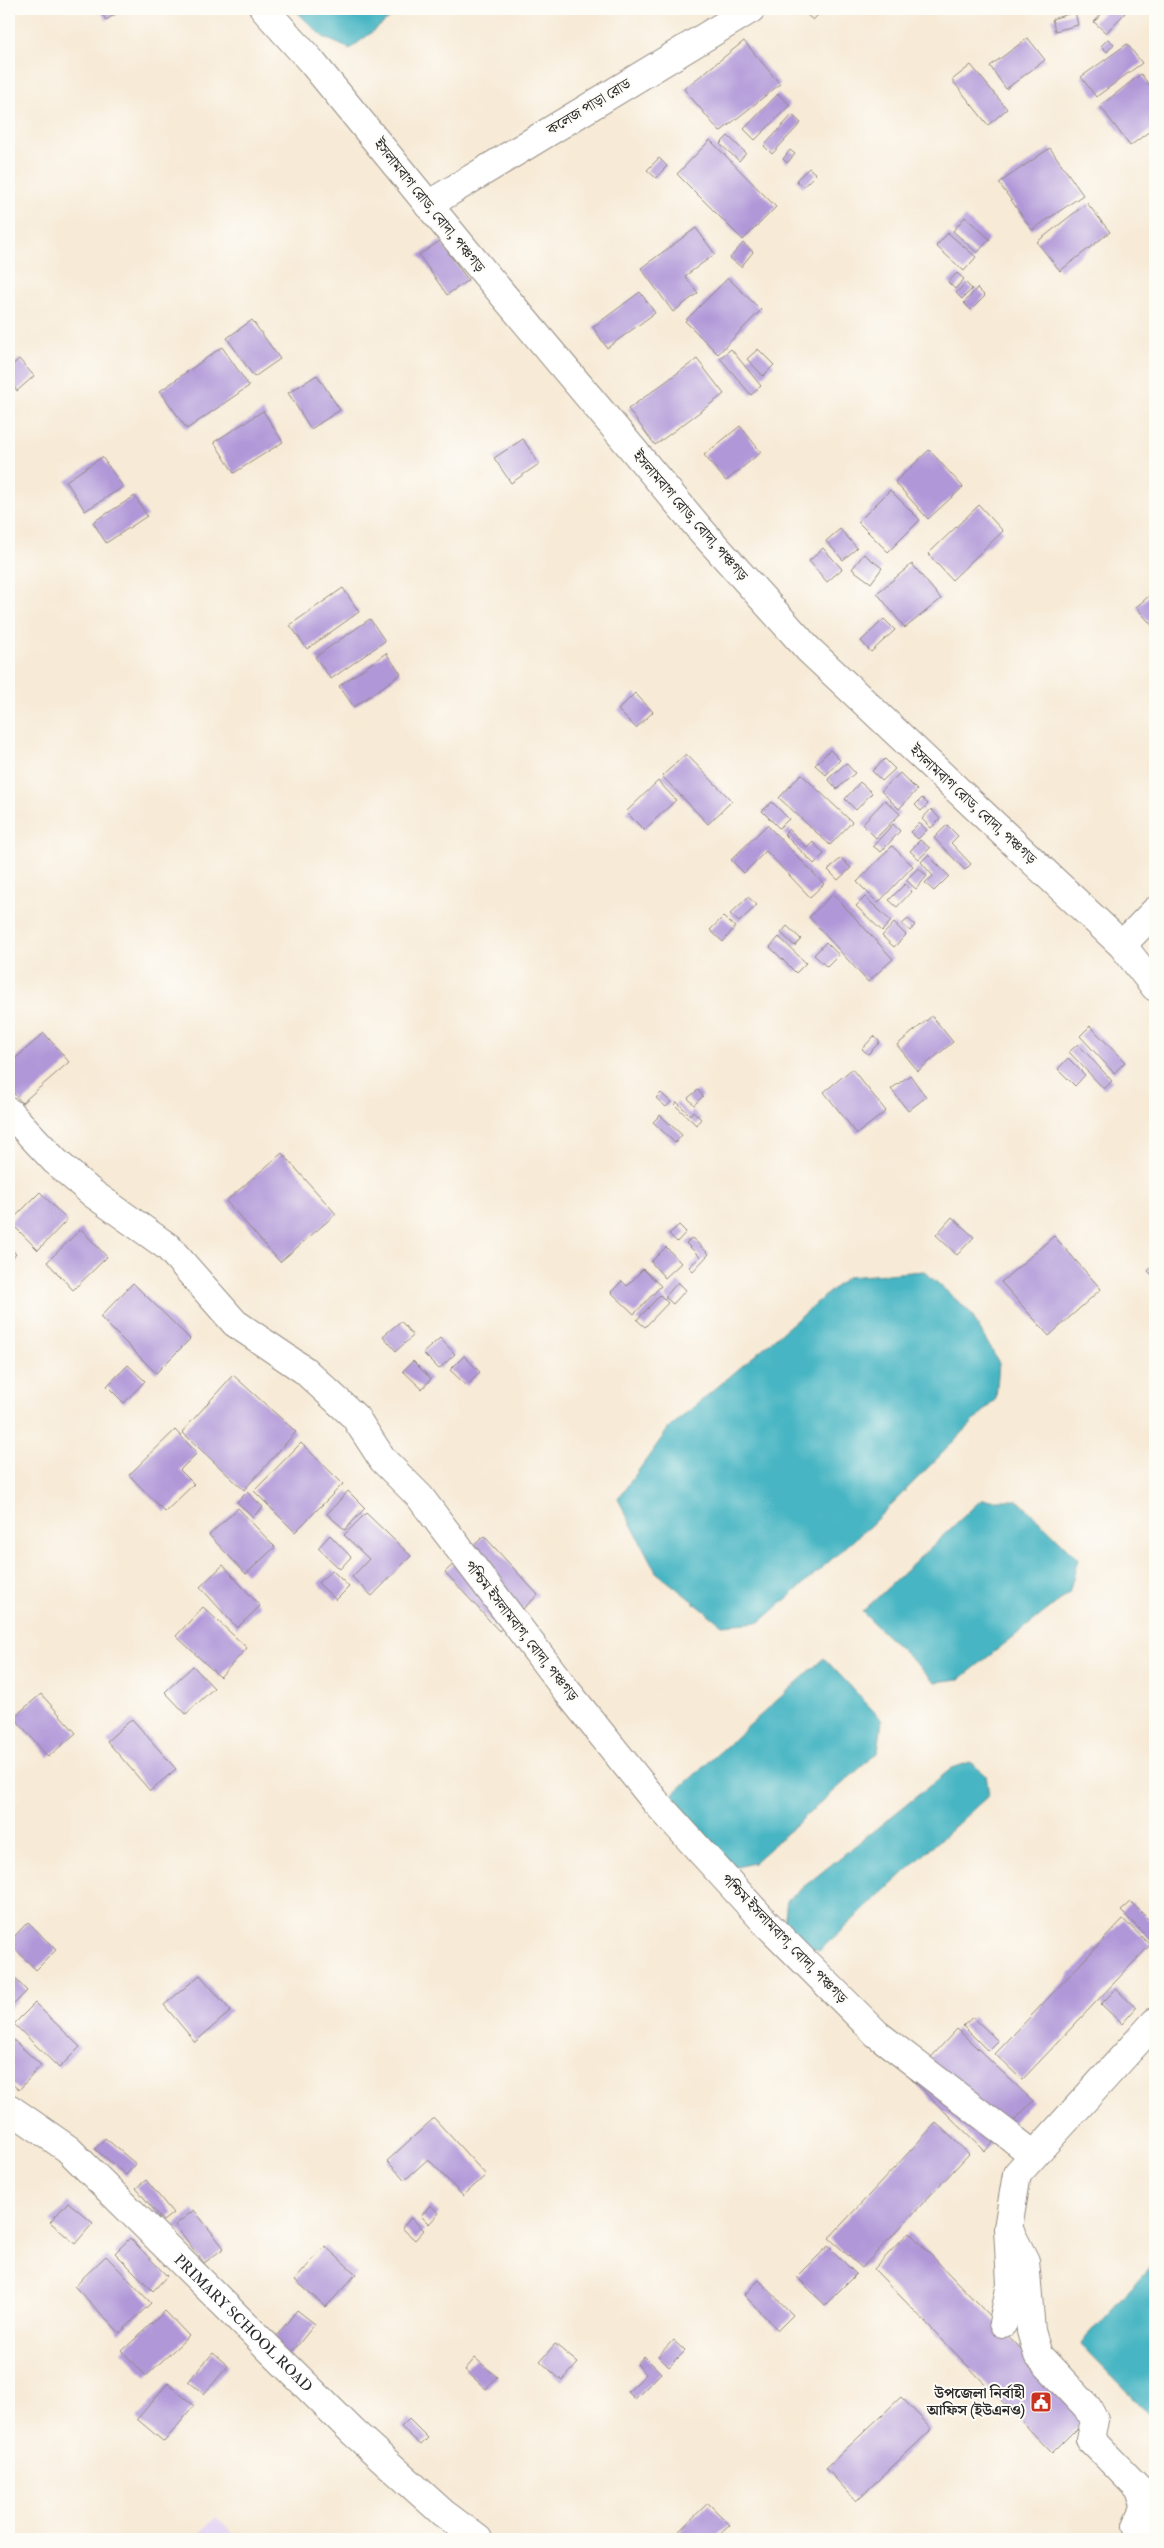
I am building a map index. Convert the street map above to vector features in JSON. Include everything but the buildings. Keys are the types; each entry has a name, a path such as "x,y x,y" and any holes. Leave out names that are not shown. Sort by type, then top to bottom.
{"street":[{"name":"ইসলামবাগ রোড, বোদা, পঞ্চগড়","path":"264,9 311,61 428,205 699,528 808,650 1122,945 1155,987"},
{"name":"কলেজ পাড়া রোড","path":"428,205 751,9"},
{"path":"1122,945 1155,911"},
{"name":"পশ্চিম ইসলামবাগ, বোদা, পঞ্চগড়","path":"9,1112 55,1161 92,1193 168,1247 235,1324 304,1370 354,1417 383,1460 420,1497 566,1690 655,1801 765,1922 877,2034 1034,2155"},
{"path":"1003,2324 1011,2284 1008,2228 1017,2174 1155,2022"},
{"name":"PRIMARY SCHOOL ROAD","path":"9,2108 68,2149 353,2432 443,2513 478,2539"},
{"path":"1008,2228 1025,2261 1031,2331 1038,2355 1087,2406 1094,2420 1090,2439 1139,2489 1146,2506 1137,2526 1143,2539"}],"shaded area":[{"path":"216,2517 238,2539 194,2539"}],"water":[{"path":"294,9 402,9 350,49 323,37"},
{"path":"924,1271 970,1312 999,1363 996,1399 872,1524 760,1622 722,1625 656,1572 618,1499 669,1428 847,1277"},
{"path":"981,1500 1018,1500 1078,1559 1069,1593 960,1679 935,1682 862,1612"},
{"path":"824,1658 882,1720 878,1752 753,1863 733,1868 671,1796"},
{"path":"970,1762 986,1775 989,1795 820,1950 802,1946 784,1924 787,1900 952,1768"},
{"path":"1155,2262 1155,2420 1080,2344"}],"place":[{"name":"উপজেলা নির্বাহী আফিস (ইউএনও)","path":"1041,2402"}]}
